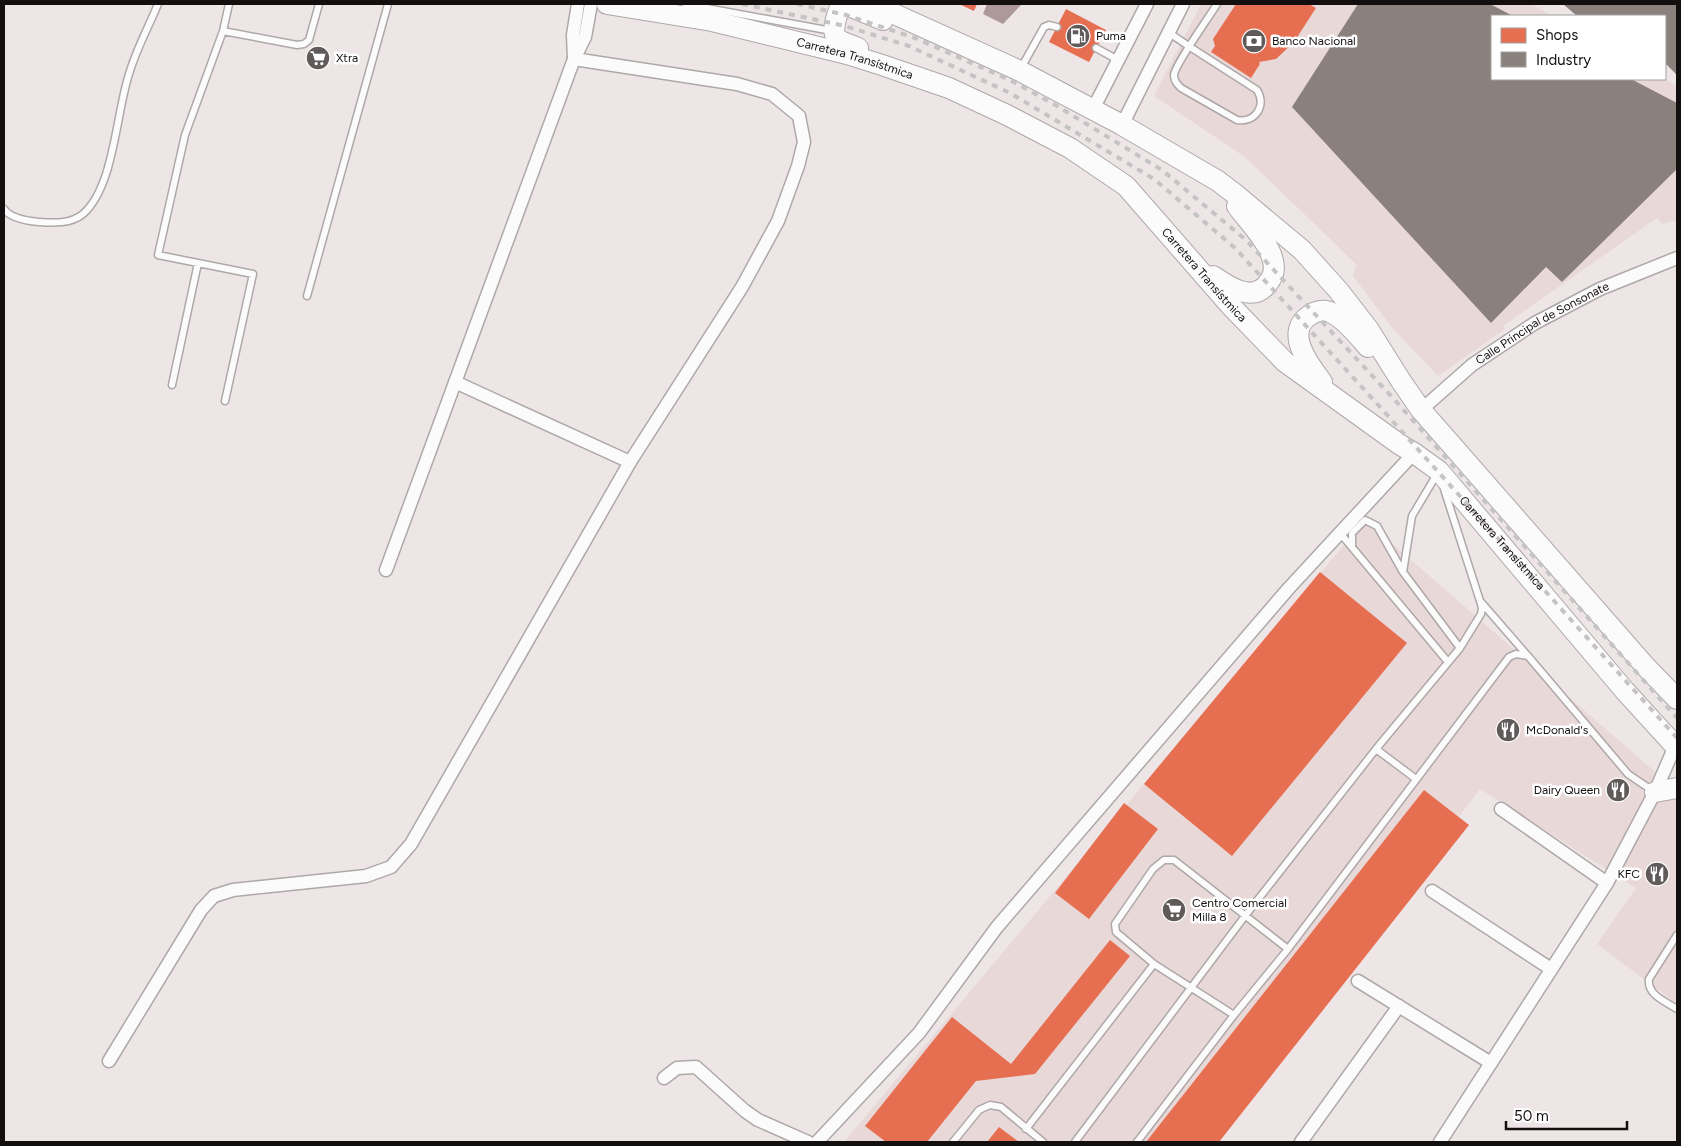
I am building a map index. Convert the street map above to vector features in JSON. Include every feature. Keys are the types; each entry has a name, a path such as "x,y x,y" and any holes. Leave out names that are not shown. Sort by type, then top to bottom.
{"main road":[{"name":"Carretera Transístmica","path":"607,4 712,21 847,54 948,88 1007,115 1070,148 1126,186 1229,304 1285,362 1438,471 1625,691 1676,747"},
{"path":"872,4 1020,71 1122,126 1218,181 1302,250 1338,290 1369,330 1421,410 1646,667 1677,699"},
{"path":"948,88 839,40 833,32 836,7 844,5 852,7 991,65 1085,111 1093,110"},
{"path":"1193,262 1229,287 1246,293 1253,293 1265,287 1273,274 1273,261 1267,246 1218,181"},
{"path":"1333,398 1305,358 1300,344 1302,323 1307,317 1318,311 1332,313 1343,321 1401,381"},
{"path":"1655,792 1677,788"}],"street":[{"path":"574,59 572,34 578,4"},
{"path":"386,570 574,59 585,37 591,4"},
{"path":"1093,110 1147,4"},
{"path":"1122,126 1183,4"},
{"path":"108,1061 201,910 214,896 233,890 366,876 391,867 411,844 630,462 742,287 778,221 798,166 804,142 799,116 772,94 737,84 574,59"},
{"name":"Calle Principal de Sonsonate","path":"1421,410 1472,365 1535,323 1600,290 1677,258"},
{"path":"455,382 630,462"},
{"path":"817,1142 919,1033 997,927 1289,588 1414,453"},
{"path":"1440,1142 1607,883 1655,792 1676,747"},
{"path":"1501,809 1607,883"},
{"path":"1432,891 1551,969"},
{"path":"1358,982 1491,1063"},
{"path":"1301,1142 1399,1006"},
{"path":"664,1078 677,1068 696,1067 745,1112 758,1120 808,1142"}],"lane":[{"path":"4,209 6,212 27,221 59,223 82,215 98,195 107,172 129,72 158,4"},
{"path":"225,401 253,274 158,255 185,135 223,31 229,4"},
{"path":"223,31 296,45 304,44 309,40 319,4"},
{"path":"307,296 388,4"},
{"path":"685,4 833,32"},
{"path":"1168,32 1190,46 1257,90 1260,98 1260,109 1251,119 1246,121 1237,120 1176,84 1174,74 1190,46 1217,4"},
{"path":"1020,71 1044,27 1049,25 1057,26"},
{"path":"1096,48 1118,60"},
{"path":"172,385 198,263"},
{"path":"1403,572 1412,516 1438,471"},
{"path":"1075,1142 1245,916 1376,748 1460,648 1481,614 1480,601 1438,471"},
{"path":"1352,548 1352,533 1365,520 1377,526 1403,572 1460,648"},
{"path":"1340,533 1448,662"},
{"path":"1480,601 1628,774 1655,792"},
{"path":"1137,1142 1234,1015 1288,949 1509,657 1516,654 1528,656"},
{"path":"1376,748 1416,779"},
{"path":"1234,1015 1154,964 1116,932 1115,924 1153,869 1164,860 1174,860 1288,949"},
{"path":"1677,935 1649,979 1648,986 1652,993 1677,1009"},
{"path":"1026,1129 1154,964"},
{"path":"953,1142 979,1110 990,1105 1000,1107 1043,1142"}],"shaded area":[{"path":"1201,4 1531,4 1551,15 1491,15 1491,80 1666,80 1677,86 1677,220 1662,224 1657,218 1503,326 1505,329 1438,376 1394,330 1353,276 1356,264 1245,157 1154,96"},
{"name":"Centro Comercial Milla 8","path":"1365,520 1677,791 1677,1004 1597,944 1636,888 1480,789 1213,1142 844,1142"}],"building: Shops":[{"path":"959,4 977,4 974,11"},
{"name":"Banco Nacional","path":"1236,4 1309,4 1316,8 1294,42 1276,59 1259,62 1260,64 1251,78 1211,52 1215,46 1213,39"},
{"name":"Puma","path":"1066,9 1106,30 1089,62 1049,42"},
{"path":"1320,572 1407,643 1232,856 1144,784"},
{"path":"1424,790 1469,825 1219,1142 1146,1142"},
{"path":"1124,803 1158,829 1089,919 1055,893"},
{"path":"1110,940 1130,956 1035,1074 976,1081 927,1142 886,1142 865,1126 952,1017 1011,1064"},
{"path":"999,1127 1019,1142 987,1142"}],"building: Industry":[{"path":"1358,4 1490,4 1511,15 1491,15 1491,80 1633,80 1677,103 1677,169 1562,282 1546,267 1491,323 1292,107"},
{"path":"1563,4 1677,4 1677,75 1666,64 1666,15 1576,15"}],"building: Other":[{"path":"987,4 1022,4 1003,24 983,14"}],"railway":[{"path":"742,4 845,26 909,46 1010,93 1154,179 1235,248 1677,738"},
{"path":"797,4 846,15 915,38 1012,81 1162,170 1246,240 1393,398 1677,718"}],"place":[{"name":"Puma","path":"1078,36"},
{"name":"Banco Nacional","path":"1254,41"},
{"name":"Xtra","path":"318,58"},
{"name":"McDonald's","path":"1508,730"},
{"name":"Dairy Queen","path":"1618,790"},
{"name":"KFC","path":"1657,874"},
{"name":"Centro Comercial Milla 8","path":"1174,910"}]}
